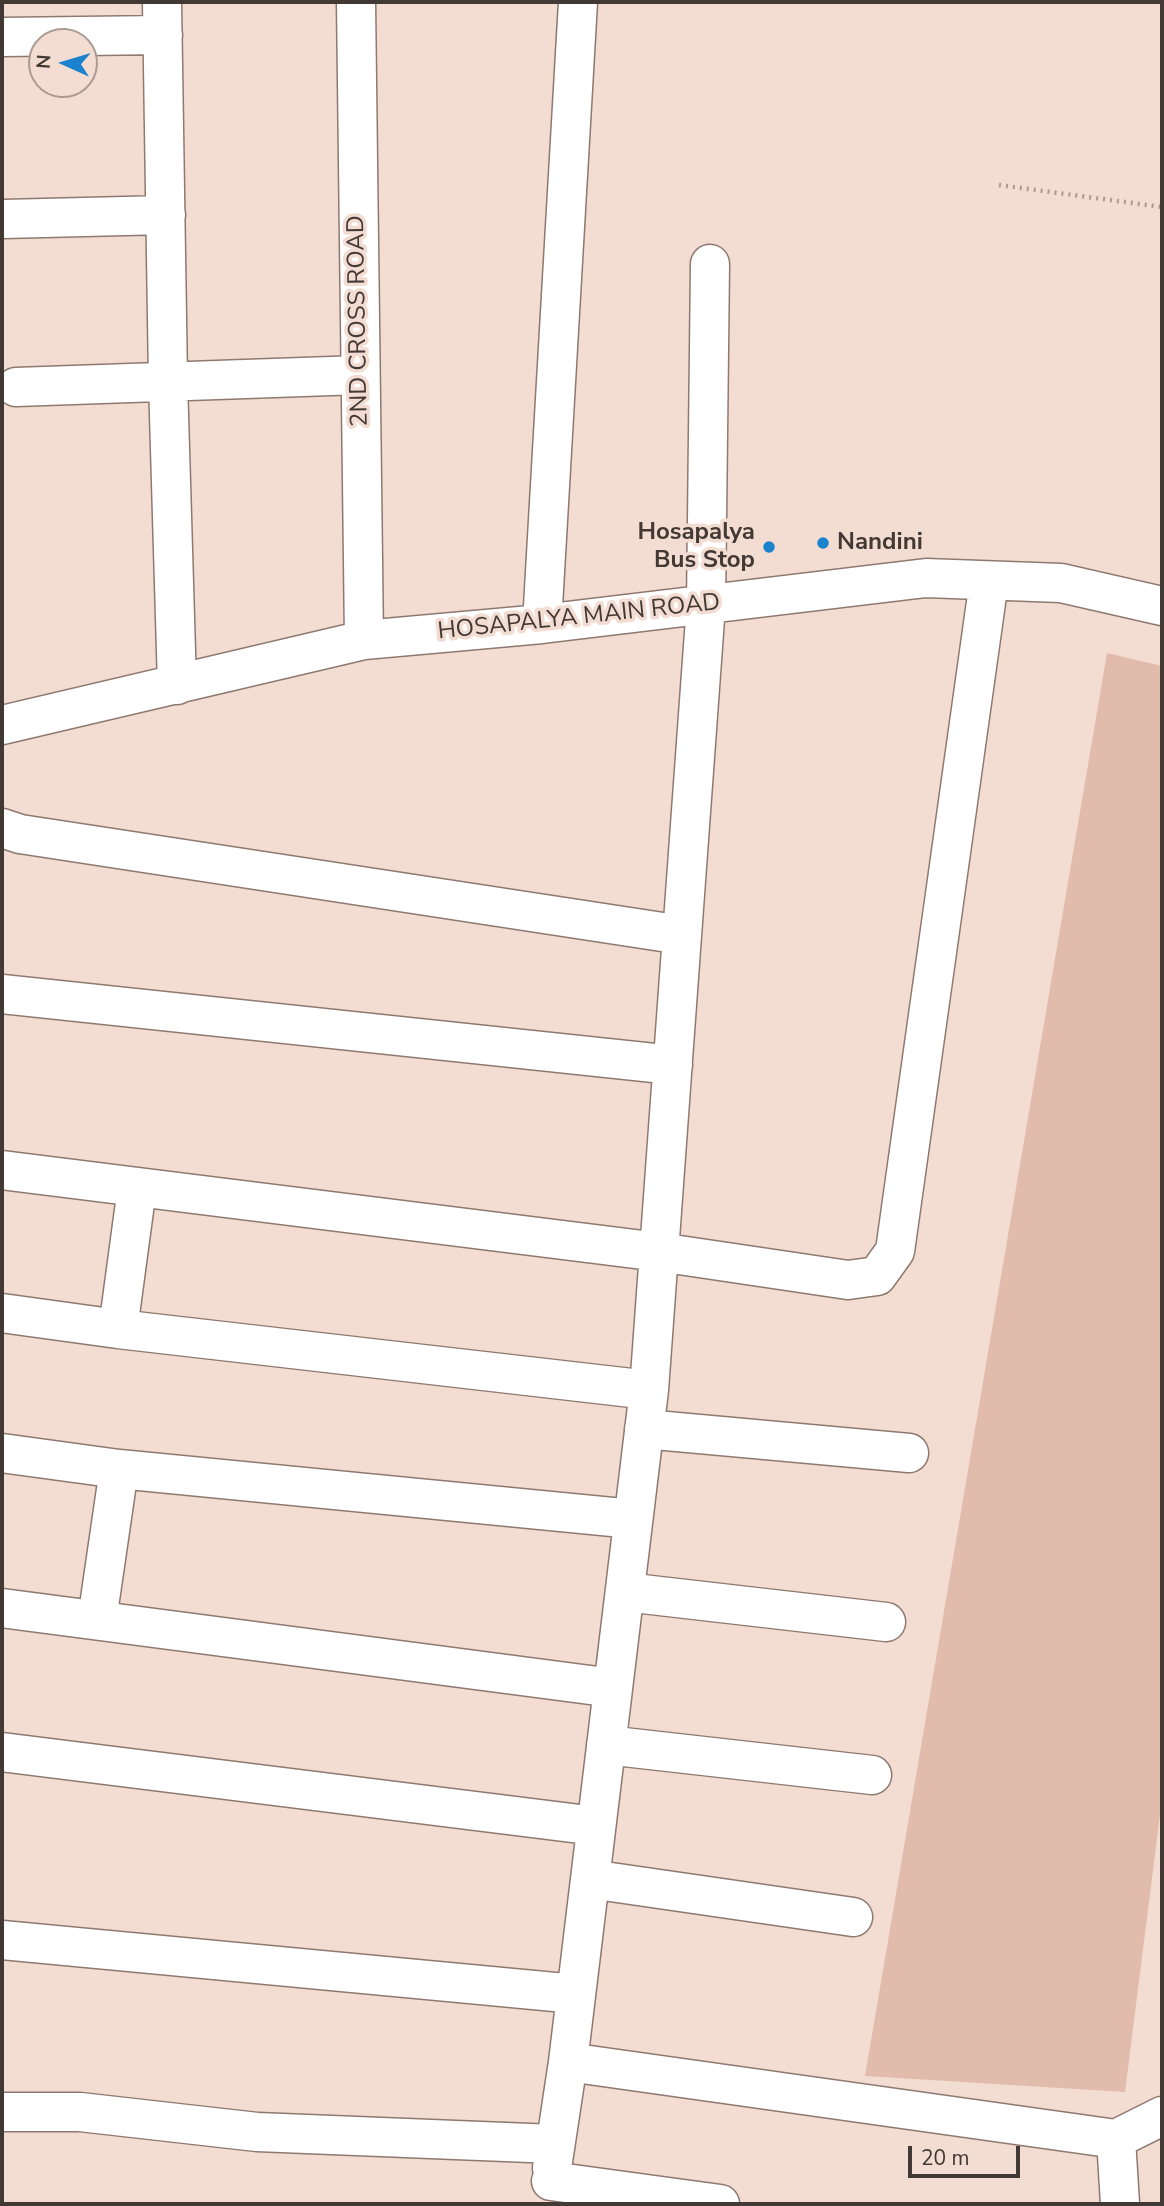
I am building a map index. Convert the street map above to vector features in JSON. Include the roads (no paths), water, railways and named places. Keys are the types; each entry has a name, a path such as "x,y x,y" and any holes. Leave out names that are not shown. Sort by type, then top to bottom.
{"street":[{"name":"2ND CROSS ROAD","path":"356,2 363,640"},
{"path":"542,624 578,2"},
{"path":"2,37 162,19 177,685"},
{"path":"3,219 166,215"},
{"path":"551,2177 568,2063 649,1390 706,605 710,264"},
{"path":"16,387 359,375"},
{"name":"HOSAPALYA MAIN ROAD","path":"2,725 363,640 542,624 926,578 1062,583 1162,606"},
{"path":"2,1170 659,1252 848,1280 877,1276 895,1251 989,581"},
{"path":"2,828 20,834 682,935"},
{"path":"2,994 673,1065"},
{"path":"118,1329 137,1188"},
{"path":"2,1313 118,1329 649,1390"},
{"path":"644,1429 909,1453"},
{"path":"2,1453 119,1469 633,1519"},
{"path":"97,1620 119,1469"},
{"path":"625,1592 886,1622"},
{"path":"2,1608 613,1688"},
{"path":"606,1745 872,1775"},
{"path":"2,1752 596,1826"},
{"path":"590,1879 853,1917"},
{"path":"2,1940 576,1994"},
{"path":"568,2063 1116,2139 1162,2116"},
{"path":"2,2112 80,2112 257,2132 551,2177 665,2200 720,2204"},
{"path":"1116,2139 1120,2204"}],"place":[{"name":"Nandini","path":"823,543"},
{"name":"Hosapalya Bus Stop","path":"769,547"}]}
